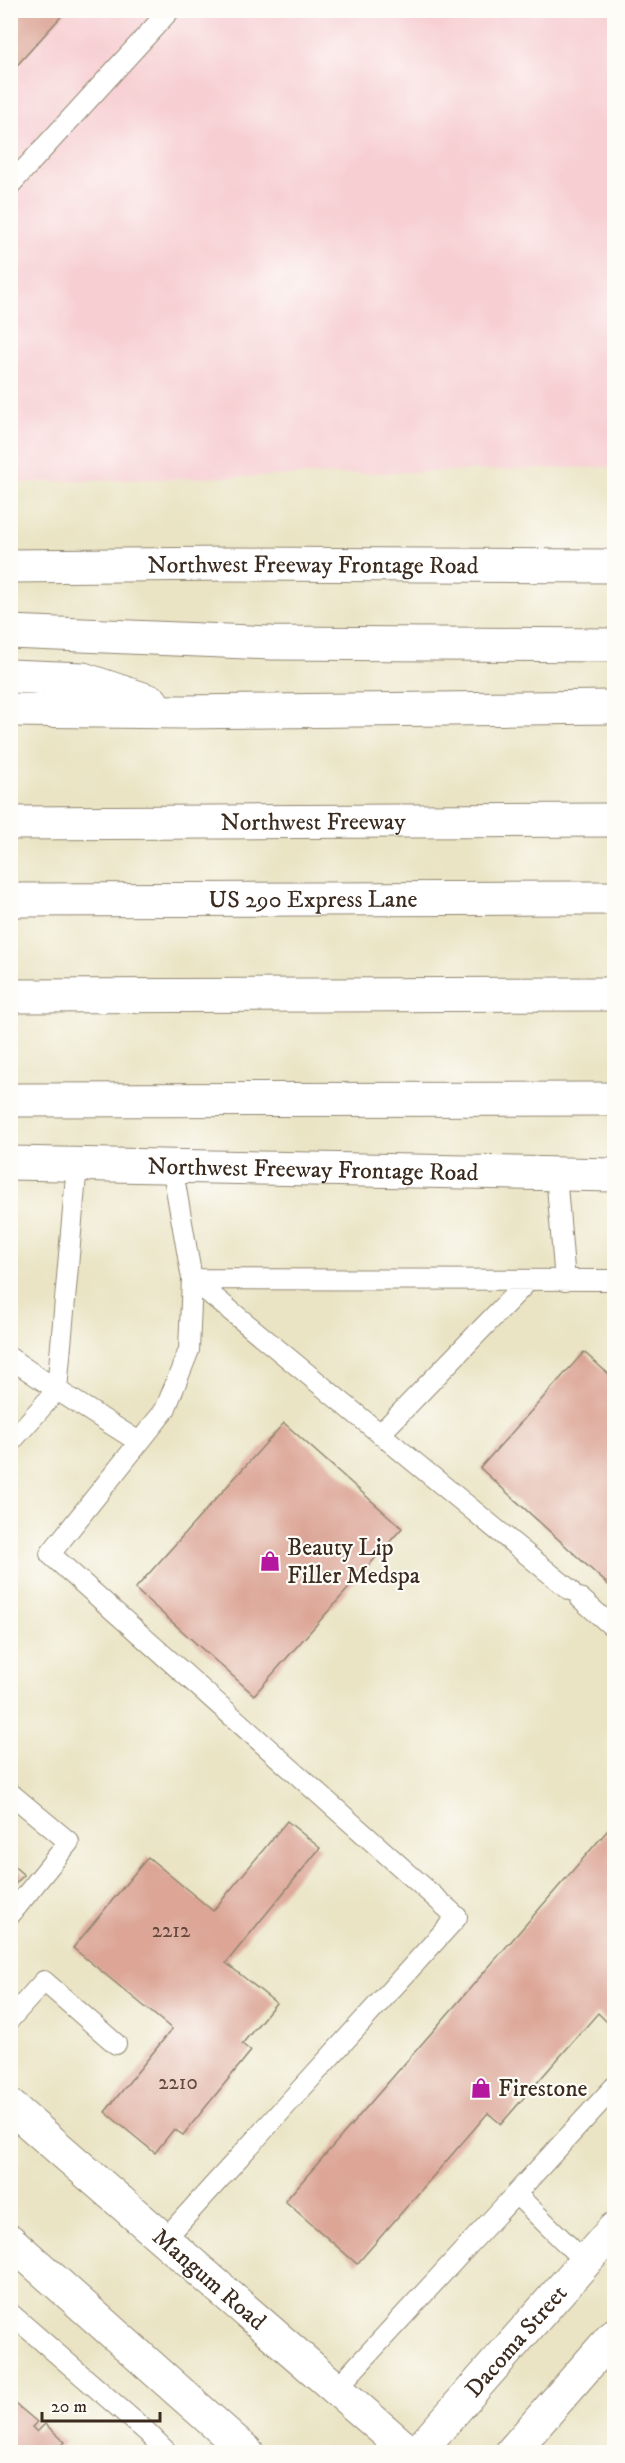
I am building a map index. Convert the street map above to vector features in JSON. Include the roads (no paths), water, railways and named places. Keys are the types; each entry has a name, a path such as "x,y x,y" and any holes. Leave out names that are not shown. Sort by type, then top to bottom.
{"main road":[{"name":"Northwest Freeway Frontage Road","path":"10,566 231,564 615,566"},
{"path":"10,632 272,643 615,645"},
{"path":"10,676 83,679 183,712"},
{"path":"10,710 183,712 615,707"},
{"name":"Northwest Freeway","path":"10,823 615,820"},
{"name":"US 290 Express Lane","path":"10,900 615,898"},
{"path":"10,996 615,994"},
{"path":"10,1100 615,1099"},
{"name":"Northwest Freeway Frontage Road","path":"10,1163 615,1175"},
{"name":"Mangum Road","path":"10,2106 409,2452"},
{"name":"Dacoma Street","path":"418,2452 615,2229"},
{"path":"15,2254 247,2452"},
{"path":"512,2452 615,2336"}],"lane":[{"path":"10,185 170,10"},
{"path":"10,1443 57,1390 77,1164"},
{"path":"164,2240 457,1917 50,1554 165,1410 189,1350 192,1279 172,1166"},
{"path":"556,1174 565,1281"},
{"path":"192,1279 615,1280"},
{"path":"192,1279 615,1628"},
{"path":"380,1434 528,1281"},
{"path":"10,1358 139,1442"},
{"path":"10,1793 69,1842 10,1915"},
{"path":"10,2019 44,1981 116,2044"},
{"path":"336,2389 615,2087"},
{"path":"516,2194 585,2262"},
{"path":"10,2313 167,2452"}],"place":[{"name":"Beauty Lip Filler Medspa","path":"270,1561"},
{"name":"Firestone","path":"481,2088"}]}
